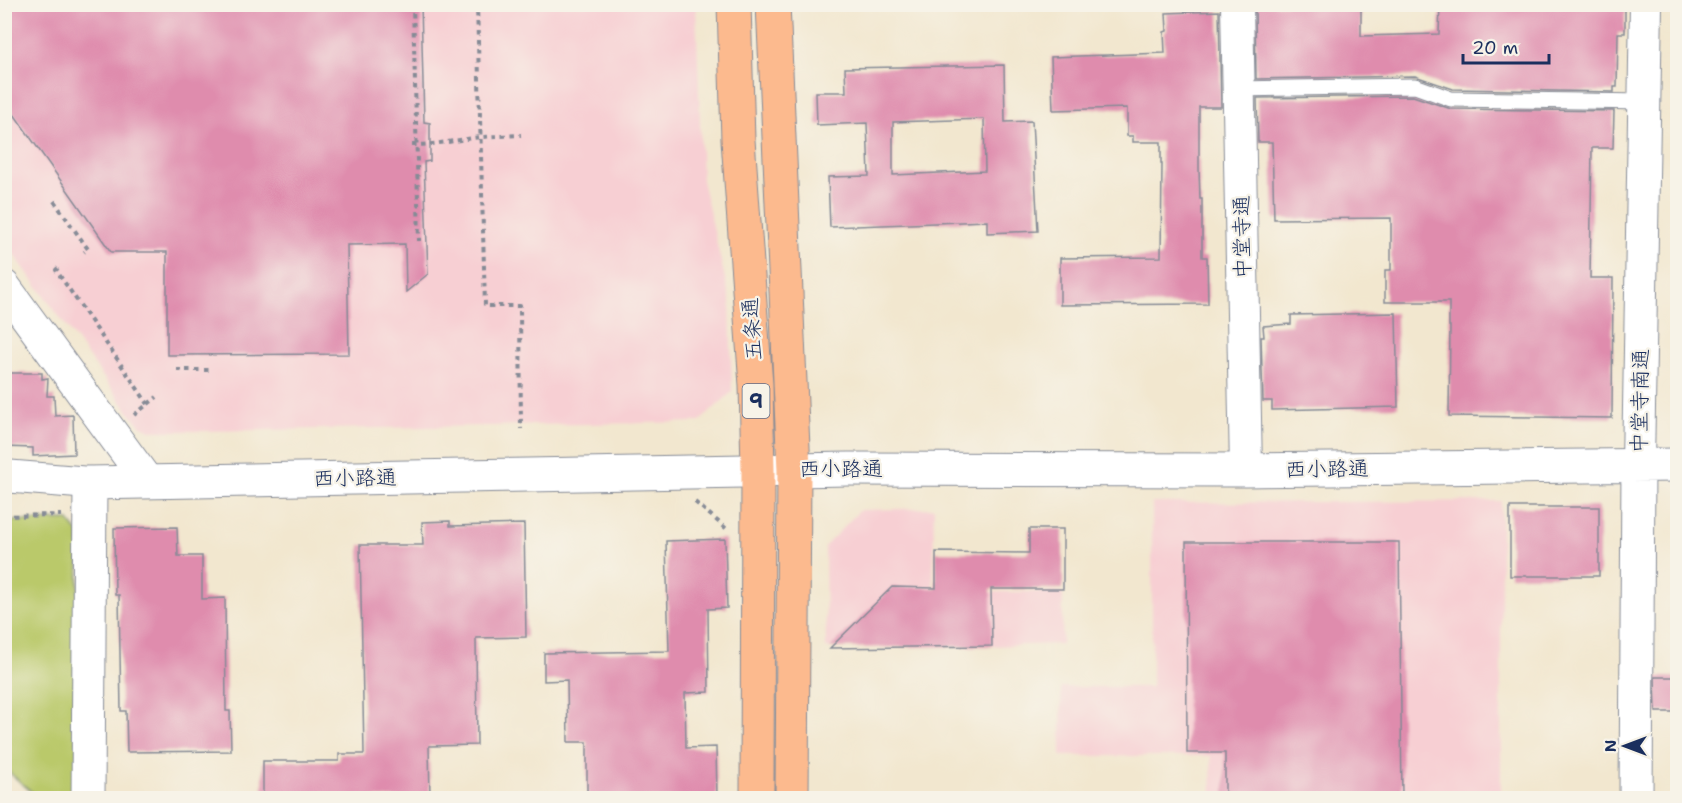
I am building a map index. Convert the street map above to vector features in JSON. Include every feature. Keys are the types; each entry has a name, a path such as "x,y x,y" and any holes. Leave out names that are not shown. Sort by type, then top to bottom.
{"highway":[{"name":"五条通","path":"734,4 738,140 756,385 757,798"},
{"name":"五条通","path":"773,4 794,470 792,798"}],"street":[{"name":"中堂寺通","path":"1237,4 1246,470"},
{"name":"中堂寺南通","path":"1636,798 1638,465 1646,4"},
{"path":"4,286 147,481"},
{"name":"西小路通","path":"4,476 90,498 147,481 758,470 1246,470 1677,465"},
{"path":"88,798 90,498"}],"lane":[{"path":"1239,89 1414,86 1451,99 1644,102"}],"path":[{"path":"413,4 414,146 419,241"},
{"path":"477,4 485,306 520,306 521,429"},
{"path":"414,146 432,146 442,142 481,137 521,135"},
{"path":"54,201 88,249 84,252"},
{"path":"58,268 56,270 148,404"},
{"path":"177,370 209,370"},
{"path":"128,420 158,397"},
{"path":"4,516 90,498"},
{"path":"693,501 734,535"},
{"path":"4,792 12,798"}],"shaded area":[{"path":"5,5 696,5 702,180 730,300 732,392 699,422 205,431 153,431 141,426 5,242"},
{"path":"1501,501 1501,798 1212,798 1211,756 1061,756 1061,687 1152,687 1152,503"},
{"path":"934,508 933,588 988,587 989,592 1063,592 1062,644 826,648 825,546 860,510"}],"green space":[{"path":"68,520 79,534 77,798 39,798 5,769 4,521"}],"building":[{"path":"4,4 421,4 424,122 430,123 430,161 424,162 428,274 406,292 405,244 347,245 349,354 167,355 167,252 111,252 4,100"},
{"path":"1361,4 1361,36 1439,34 1440,4 1625,4 1625,33 1618,33 1617,87 1614,87 1614,92 1453,89 1415,76 1256,79 1255,5"},
{"path":"1219,11 1221,107 1199,107 1202,257 1207,257 1208,304 1060,305 1060,258 1161,257 1162,163 1161,142 1133,142 1133,136 1127,136 1127,108 1053,110 1051,57 1165,53 1166,13"},
{"path":"1004,65 1005,122 1032,121 1038,231 987,233 987,221 830,227 828,177 869,176 867,123 817,125 816,92 846,92 845,68","holes":["984,119 985,171 893,175 893,122"]},
{"path":"1413,96 1451,109 1614,111 1613,148 1592,148 1590,278 1613,278 1612,418 1449,416 1449,302 1385,302 1385,270 1391,270 1391,218 1274,219 1272,142 1258,142 1257,98"},
{"path":"1396,313 1398,407 1272,410 1272,401 1263,401 1261,337 1264,337 1263,326 1291,324 1291,315"},
{"path":"7,373 42,373 42,379 48,378 47,396 54,396 55,416 73,415 74,454 33,456 33,448 5,447"},
{"path":"1510,507 1599,507 1599,576 1510,576"},
{"path":"450,521 450,526 524,524 526,637 476,638 477,745 429,746 430,798 263,798 263,761 339,761 339,754 364,754 360,545 423,545 422,522"},
{"path":"177,527 178,556 202,556 202,599 225,598 226,711 230,711 231,751 127,752 126,711 121,711 119,595 115,595 114,528"},
{"path":"1029,529 1063,529 1063,589 991,589 992,646 830,648 892,587 936,588 936,552 1029,553"},
{"path":"725,539 727,608 708,609 709,692 685,693 686,748 716,747 717,798 587,798 587,742 568,742 567,680 544,681 544,653 669,651 666,541"},
{"path":"1186,542 1399,542 1402,798 1225,798 1225,753 1187,753"},
{"path":"1655,677 1677,677 1677,712 1656,712"}]}
